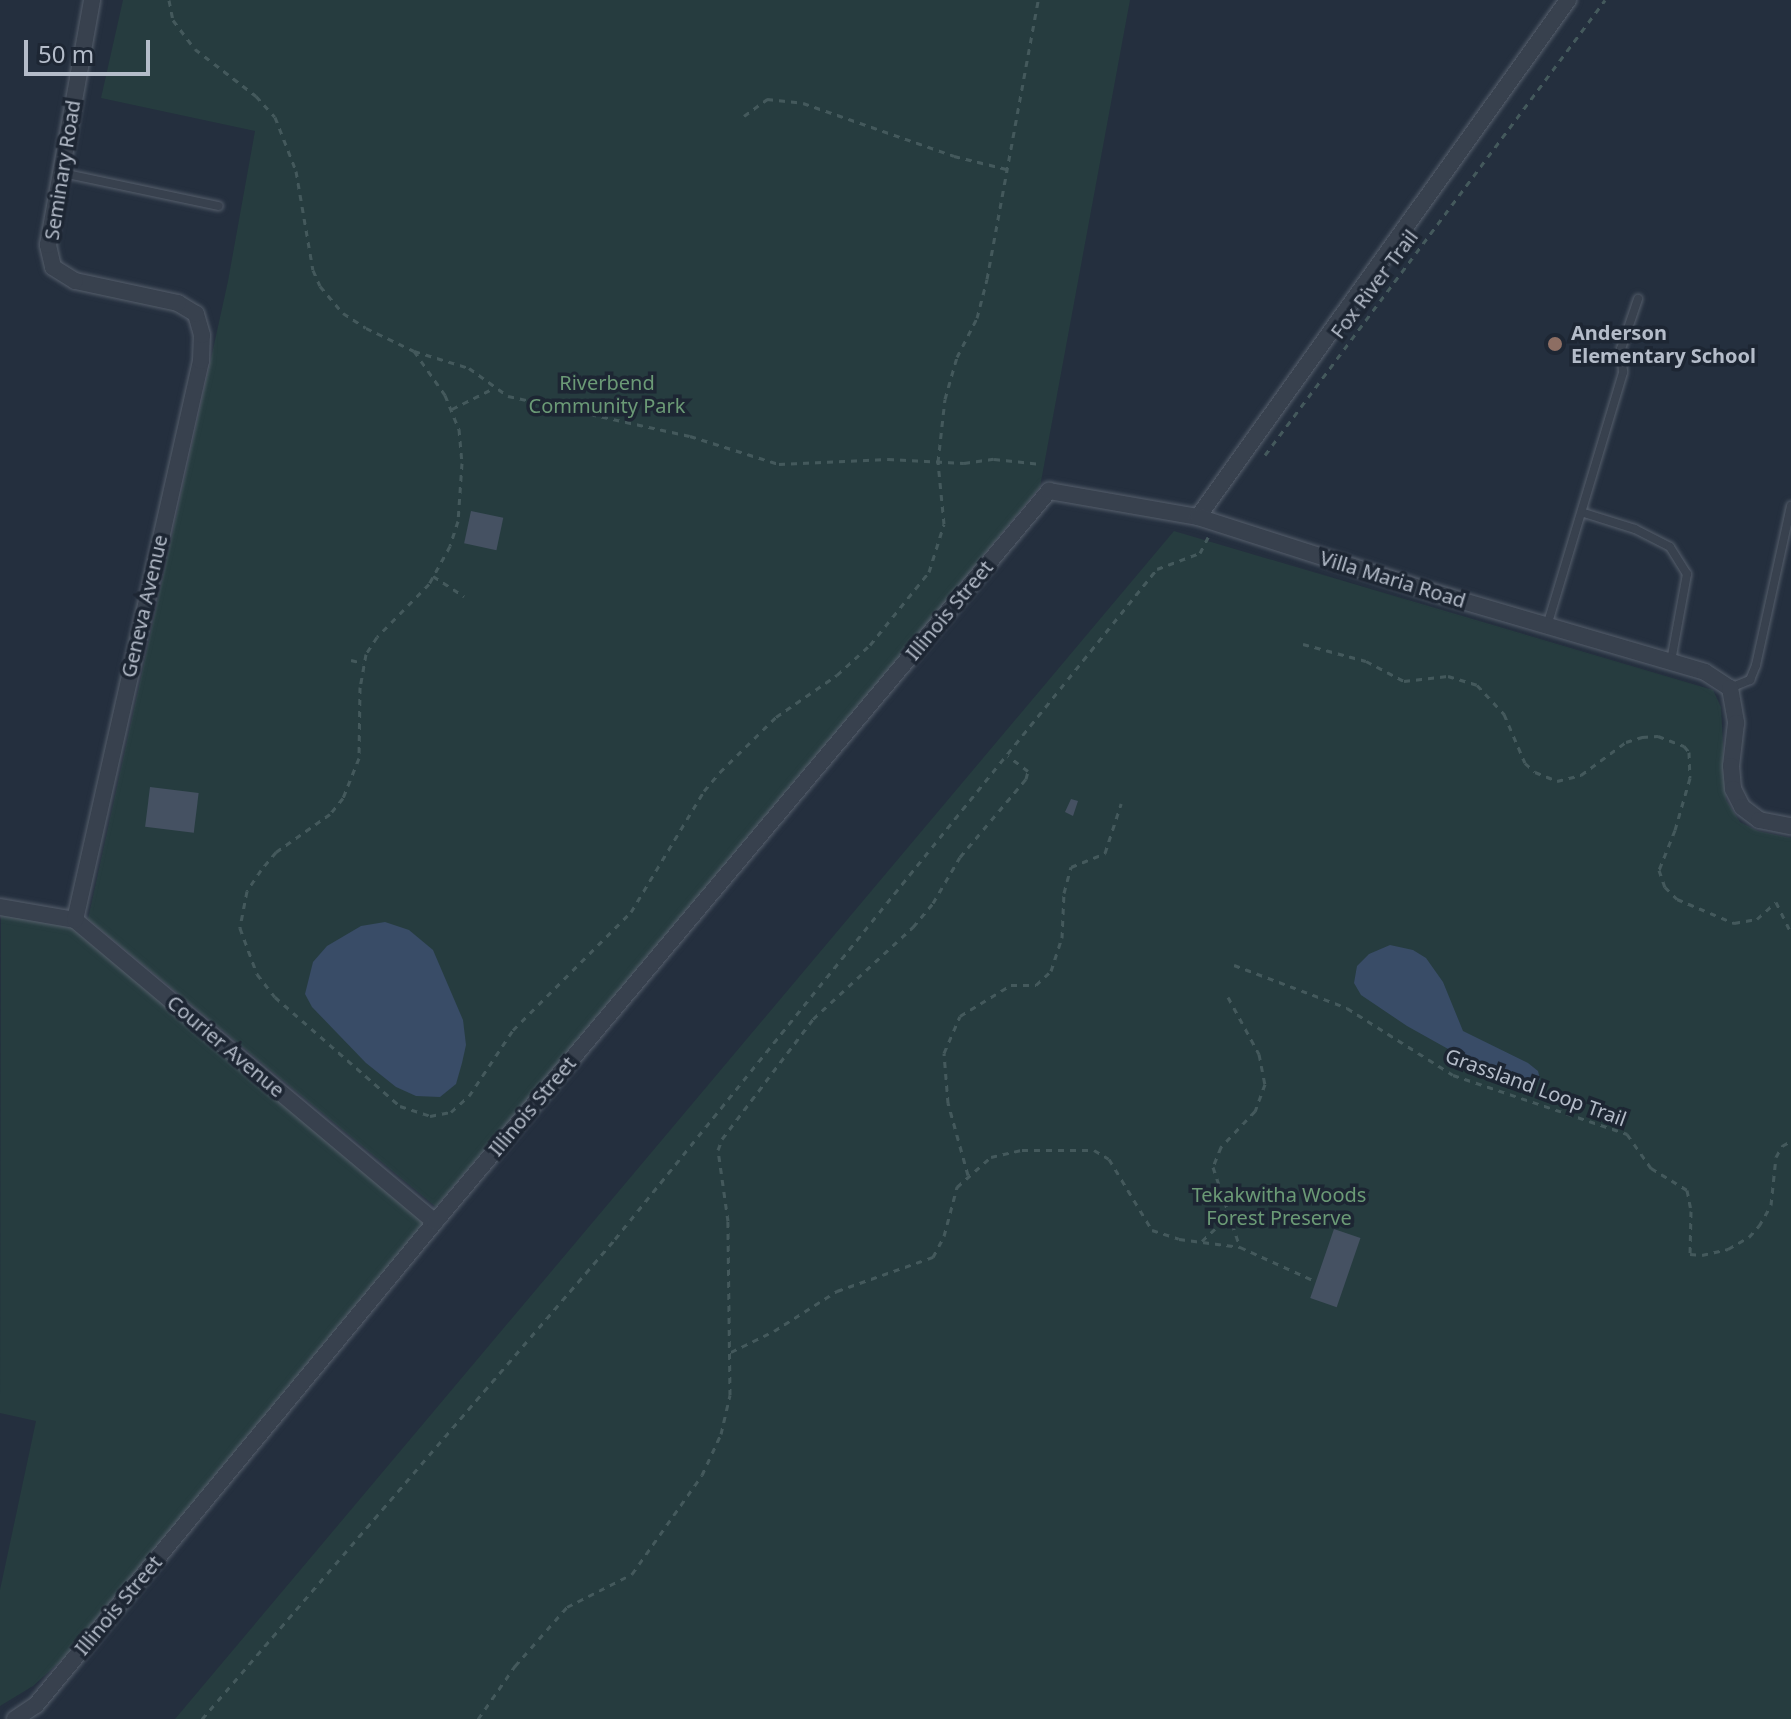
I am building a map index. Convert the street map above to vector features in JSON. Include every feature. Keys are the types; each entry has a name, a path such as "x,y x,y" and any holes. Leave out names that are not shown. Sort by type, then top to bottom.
{"street":[{"name":"Seminary Road","path":"92,0 48,245 53,267 75,281 178,303"},
{"path":"1198,517 1568,0"},
{"name":"Geneva Avenue","path":"75,920 201,361 202,335 196,314 178,303"},
{"name":"Villa Maria Road","path":"1049,491 1198,517 1705,672 1730,688"},
{"name":"Illinois Street","path":"15,1719 36,1705 435,1222 1049,491"},
{"path":"1730,688 1736,723 1731,766 1733,789 1742,807 1759,820 1791,826"},
{"path":"0,907 75,920"},
{"name":"Courier Avenue","path":"75,920 435,1222"}],"lane":[{"path":"61,173 219,206"},
{"path":"1547,626 1584,513 1623,372 1621,349 1638,299"},
{"path":"1730,688 1750,680 1756,665 1791,506"},
{"path":"1584,513 1635,529 1670,547 1687,574 1671,662"}],"path":[{"path":"169,0 173,20 195,49 256,96 275,117 296,171 313,270 320,286 343,313 414,351 469,368 508,396 690,436 779,464 888,459 938,462 994,459 1041,464"},
{"path":"414,351 452,409 459,429 462,463 458,521 450,546 433,576 377,637 363,663 359,758 343,798 330,814 276,852 261,870 247,891 240,928 257,974 275,997 400,1106 430,1116 451,1112 469,1096 513,1030 631,912 704,791 720,772 776,717 837,675 870,645 929,572 944,524 938,462 950,377 977,318 1038,0"},
{"name":"Fox River Trail","path":"1259,463 1605,0"},
{"path":"744,116 767,99 803,103 954,156 1006,169"},
{"path":"452,409 493,388"},
{"path":"202,1719 615,1239 1157,569 1200,553 1215,523"},
{"path":"433,576 464,596"},
{"path":"1303,644 1356,657 1404,681 1448,676 1477,685 1504,714 1525,763 1535,772 1557,781 1581,775 1626,742 1642,737 1658,736 1684,746 1689,752 1690,778 1659,870 1665,887 1677,899 1734,923 1757,919 1776,902 1791,933"},
{"path":"351,660 363,663"},
{"path":"478,1719 515,1666 567,1607 632,1574 669,1526 702,1475 721,1434 730,1395 728,1221 718,1150 722,1139 813,1019 913,927 933,903 960,857 1026,779 1028,771 1008,756"},
{"path":"968,1175 948,1103 944,1053 960,1016 1011,985 1036,985 1051,971 1062,938 1064,893 1071,867 1105,853 1121,804"},
{"name":"Grassland Loop Trail","path":"1234,965 1347,1008 1453,1075 1627,1134 1651,1168 1687,1190 1691,1211 1690,1254 1702,1255 1728,1249 1749,1237 1759,1226 1771,1205 1776,1157 1782,1146 1791,1141"},
{"path":"1228,997 1259,1054 1265,1084 1255,1111 1221,1147 1213,1167 1240,1247"},
{"path":"731,1352 774,1331 837,1291 933,1257 944,1236 952,1200 968,1175 991,1157 1002,1153 1094,1150 1109,1159 1146,1225 1162,1235 1240,1247 1315,1281"},
{"path":"1202,1241 1220,1224 1226,1210"}],"green space":[{"name":"Riverbend Community Park","path":"123,0 1130,0 1040,487 732,861 436,1207 88,919 228,281 255,131 101,98"},
{"name":"Tekakwitha Woods Forest Preserve","path":"1174,531 1713,690 1721,707 1726,800 1740,822 1758,831 1791,838 1791,1719 175,1719"},
{"path":"1,914 72,928 426,1222 65,1657 33,1686 0,1706 0,1590 36,1421 0,1413"}],"water":[{"path":"385,922 409,930 433,950 463,1020 466,1045 456,1084 440,1097 416,1096 396,1087 366,1063 312,1007 305,994 313,962 327,946 361,926"},
{"path":"1390,945 1413,950 1426,958 1443,982 1463,1031 1528,1063 1538,1071 1540,1079 1537,1084 1475,1064 1407,1026 1361,995 1354,983 1357,966 1369,954"}],"building":[{"path":"471,511 503,518 496,550 464,543"},
{"path":"150,787 199,793 194,833 145,827"},
{"path":"1071,799 1078,801 1073,816 1065,812"},
{"path":"1334,1229 1360,1238 1337,1307 1310,1298"}],"place":[{"name":"Anderson Elementary School","path":"1555,344"}]}
